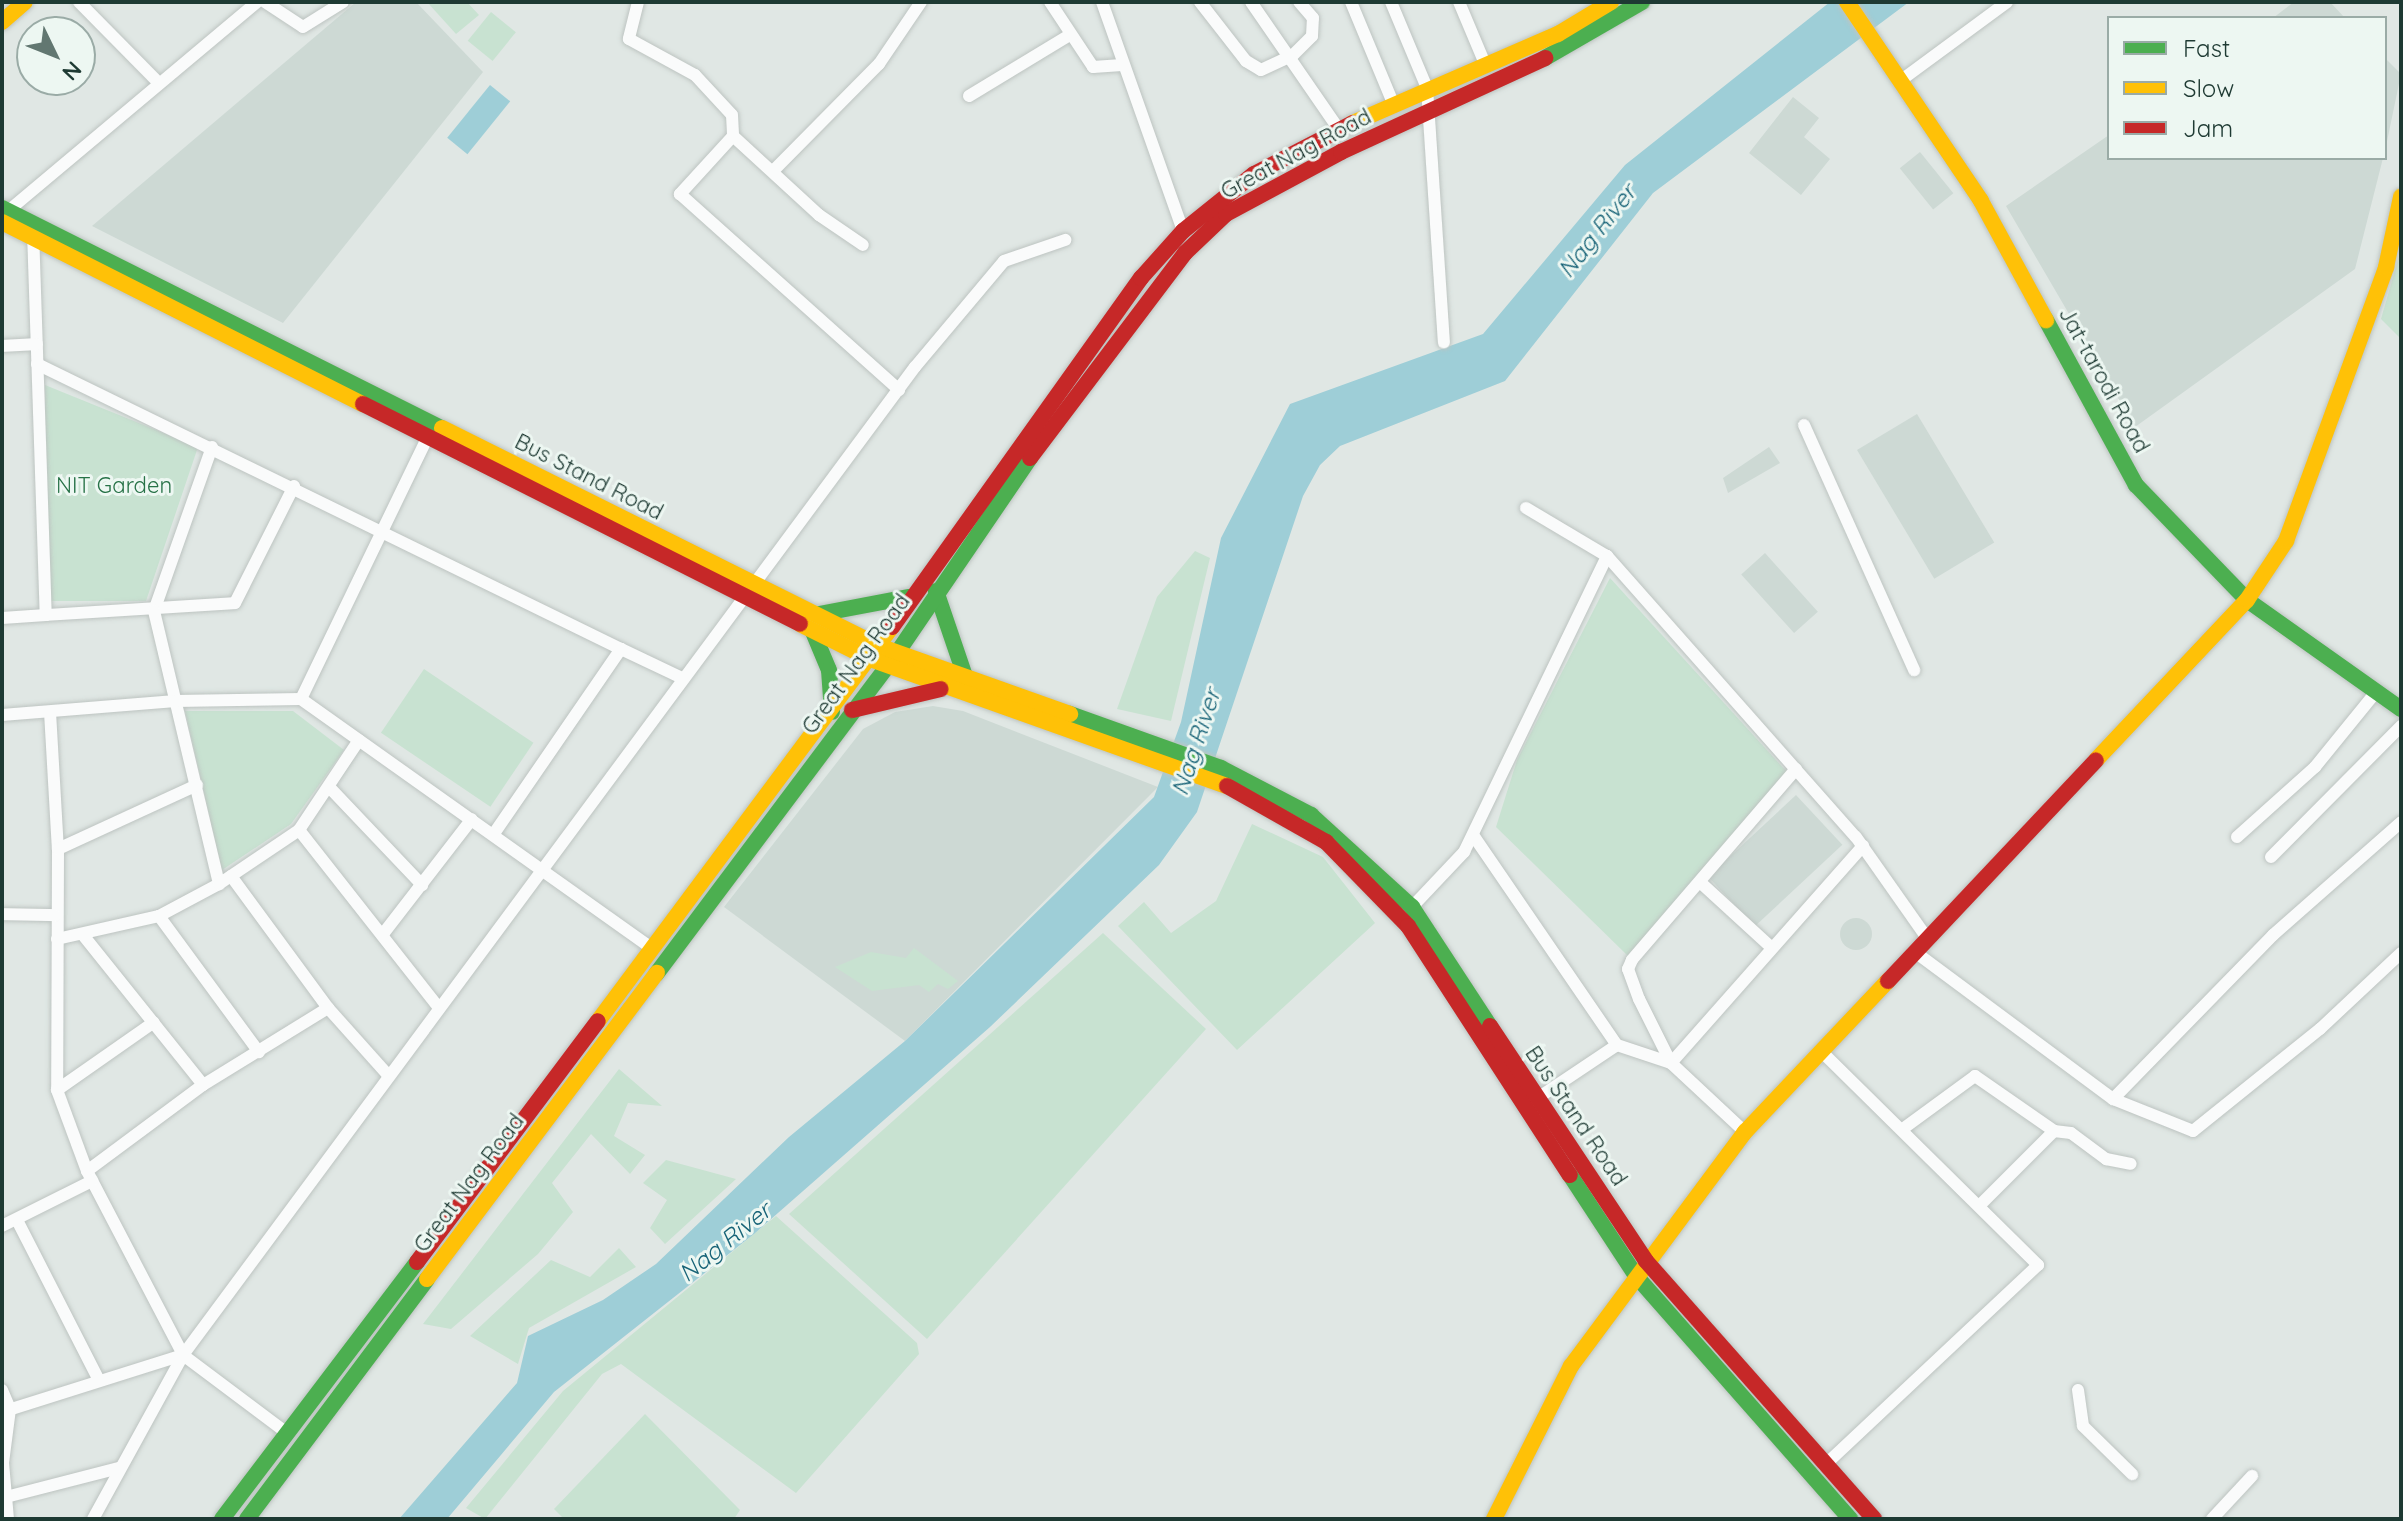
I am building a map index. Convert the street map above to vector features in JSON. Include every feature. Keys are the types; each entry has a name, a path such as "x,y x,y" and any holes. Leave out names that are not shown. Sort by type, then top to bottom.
{"main road":[{"path":"2,22 25,2"},
{"name":"Great Nag Road","path":"247,1519 851,710 909,597 1141,278 1183,231 1254,174 1393,103 1558,34 1611,2"},
{"name":"Great Nag Road","path":"897,653 936,591 1185,253 1226,214 1579,42 1642,2"},
{"name":"Jat-tarodi Road","path":"1847,2 1981,201 2136,485 2247,600 2401,709"},
{"path":"1494,1519 1571,1366 1646,1261 1745,1132 2247,600 2286,541 2386,267 2401,197"},
{"name":"Bus Stand Road","path":"4,214 819,614 878,657 897,653 1169,756"},
{"path":"32,230 426,440 813,632 878,657 943,688 1169,756 1218,775 1326,842 1408,926 1531,1103 1636,1276 1850,1519"},
{"path":"936,591 966,679"},
{"path":"819,614 909,597"},
{"path":"813,632 829,670 832,712"},
{"name":"Great Nag Road","path":"222,1519 832,712 878,657"},
{"path":"851,710 943,688"},
{"name":"Bus Stand Road","path":"1218,775 1311,815 1412,907 1531,1103 1646,1261 1874,1519"}],"street":[{"path":"79,2 159,83"},
{"path":"4,214 257,2"},
{"path":"265,2 303,27 343,2"},
{"path":"638,2 629,39 695,75 724,100 733,136 775,169 819,215 863,245"},
{"path":"775,169 879,64 921,2"},
{"path":"1050,2 1068,36 1093,67 1122,65"},
{"path":"1102,2 1183,231"},
{"path":"1200,2 1253,69 1293,55 1316,29 1299,2"},
{"path":"1251,2 1293,55 1340,131"},
{"path":"1351,2 1393,103"},
{"path":"1391,2 1427,88 1444,342"},
{"path":"1459,2 1485,64"},
{"path":"1900,81 2007,2"},
{"path":"969,96 1068,36"},
{"path":"733,136 680,194 899,390"},
{"path":"32,230 46,615"},
{"path":"93,1519 183,1355 680,677 756,585 899,390 1004,261 1065,240"},
{"path":"2,346 37,344"},
{"path":"37,364 294,486 680,677"},
{"path":"301,699 386,533 434,424"},
{"path":"1804,425 1914,670"},
{"path":"212,447 154,611 219,884"},
{"path":"2,618 222,607 245,595 294,486"},
{"path":"1526,508 1607,556 1863,846 1927,938"},
{"path":"1412,907 1473,835 1607,556"},
{"path":"493,835 621,649"},
{"path":"2237,837 2315,767 2376,692"},
{"path":"2,715 175,701 301,699 653,949"},
{"path":"50,712 58,849 55,915 57,1090 90,1176 183,1355 287,1433"},
{"path":"2271,857 2401,726"},
{"path":"57,939 159,916 219,884 299,830 330,788 359,740"},
{"path":"1745,1132 1671,1063 1628,969 1796,769"},
{"path":"58,849 197,785"},
{"path":"330,788 422,885"},
{"path":"383,934 472,819"},
{"path":"2113,1099 2273,935 2401,822"},
{"path":"299,830 439,1008"},
{"path":"1473,835 1617,1045 1671,1063"},
{"path":"1671,1063 1863,846"},
{"path":"231,876 328,1008 387,1074"},
{"path":"1701,883 1772,948"},
{"path":"2,914 55,915"},
{"path":"159,916 259,1052"},
{"path":"83,935 203,1085"},
{"path":"1915,952 2113,1099 2193,1131 2320,1029 2401,953"},
{"path":"2,1226 18,1222 90,1176 203,1085 328,1008"},
{"path":"57,1090 154,1022"},
{"path":"1531,1103 1617,1045"},
{"path":"1821,1051 1904,1128 2038,1265 1826,1464"},
{"path":"1904,1128 1975,1076 2054,1131 2071,1133 2106,1159 2131,1164"},
{"path":"1980,1205 2054,1131"},
{"path":"18,1222 99,1380"},
{"path":"6,1410 183,1355"},
{"path":"2,1390 6,1410 8,1519"},
{"path":"2078,1390 2083,1426 2132,1474"},
{"path":"6,1497 119,1468"},
{"path":"2212,1519 2252,1476"}],"shaded area":[{"path":"356,2 416,2 483,72 283,323 92,226"},
{"path":"2294,2 2330,2 2343,16 2276,16"},
{"path":"2387,60 2401,74 2387,141"},
{"path":"1793,97 1819,118 1804,137 1830,159 1801,195 1749,153"},
{"path":"2107,136 2107,160 2382,160 2355,269 2135,427 2006,206"},
{"path":"1920,152 1953,193 1933,210 1900,168"},
{"path":"1917,414 1994,543 1934,579 1857,450"},
{"path":"1769,447 1780,463 1728,493 1723,478"},
{"path":"1765,553 1818,612 1794,633 1741,574"},
{"path":"933,706 963,711 1158,787 905,1041 724,907 863,729 895,712"},
{"path":"1796,795 1842,845 1755,927 1708,877"},
{"path":"1856,918 1867,923 1872,934 1867,945 1856,950 1845,945 1840,934 1845,923"}],"green space":[{"path":"427,2 467,2 479,15 456,34"},
{"path":"491,12 516,32 493,61 468,41"},
{"path":"2401,249 2401,339 2381,319"},
{"name":"NIT Garden","path":"45,385 198,447 146,601 46,601"},
{"path":"1195,551 1210,558 1171,721 1117,709 1157,597"},
{"path":"1610,578 1787,772 1628,956 1496,827 1517,760"},
{"path":"424,669 533,743 490,807 381,733"},
{"path":"185,711 293,711 344,750 291,824 222,870"},
{"path":"1252,824 1323,857 1375,923 1237,1050 1118,926 1144,902 1171,933 1216,901"},
{"path":"1103,933 1206,1029 927,1339 789,1214"},
{"path":"914,948 958,981 948,989 938,984 929,992 919,985 872,991 835,967 871,952 906,958"},
{"path":"619,1069 662,1106 628,1103 614,1136 645,1155 630,1174 591,1134 552,1183 573,1212 538,1254 451,1329 423,1324"},
{"path":"666,1160 736,1179 665,1244 650,1228 667,1200 643,1183"},
{"path":"776,1216 917,1343 919,1354 796,1493 621,1364 602,1374 485,1519 466,1508 563,1391"},
{"path":"619,1248 636,1267 529,1328 518,1364 470,1336 551,1260 590,1277"},
{"path":"645,1414 740,1510 734,1519 564,1519 554,1509"}],"water":[{"name":"Nag River","path":"1830,2 1909,2 1653,193 1505,381 1340,446 1320,465 1303,496 1197,812 1159,865 990,1027 754,1234 554,1392 447,1519 399,1519 517,1383 528,1336 603,1300 656,1264 789,1137 905,1041 1154,797 1181,722 1221,538 1290,404 1483,334 1625,165"},
{"path":"490,85 510,101 467,154 447,138"}],"traffic: fast":[{"path":"1545,58 1642,2"},
{"path":"2,208 442,428"},
{"path":"2046,320 2136,485 2247,600 2401,709"},
{"path":"657,973 897,653 1030,458"},
{"path":"936,591 966,679"},
{"path":"819,614 909,597"},
{"path":"813,632 829,670 832,712"},
{"path":"1070,714 1221,768 1311,815 1412,907 1490,1026"},
{"path":"1570,1175 1636,1276 1850,1519"},
{"path":"222,1519 417,1262"},
{"path":"247,1519 427,1279"}],"traffic: slow":[{"path":"2,22 25,2"},
{"path":"1353,123 1558,34 1611,2"},
{"path":"1847,2 1981,201 2046,320"},
{"path":"2096,760 2247,600 2286,541 2386,267 2401,197"},
{"path":"2,222 363,404"},
{"path":"442,428 879,646 1070,714"},
{"path":"800,624 870,659 1227,786"},
{"path":"598,1021 892,627"},
{"path":"427,1279 657,973"},
{"path":"1494,1519 1571,1366 1745,1132 1888,981"}],"traffic: jam":[{"path":"1030,458 1185,253 1226,214 1341,152 1545,58"},
{"path":"892,627 1141,278 1183,231 1254,174 1353,123"},
{"path":"363,404 800,624"},
{"path":"852,710 941,689"},
{"path":"1888,981 2096,760"},
{"path":"1227,786 1326,842 1408,926 1570,1175"},
{"path":"417,1262 598,1021"},
{"path":"1490,1026 1646,1261 1874,1519"}]}
